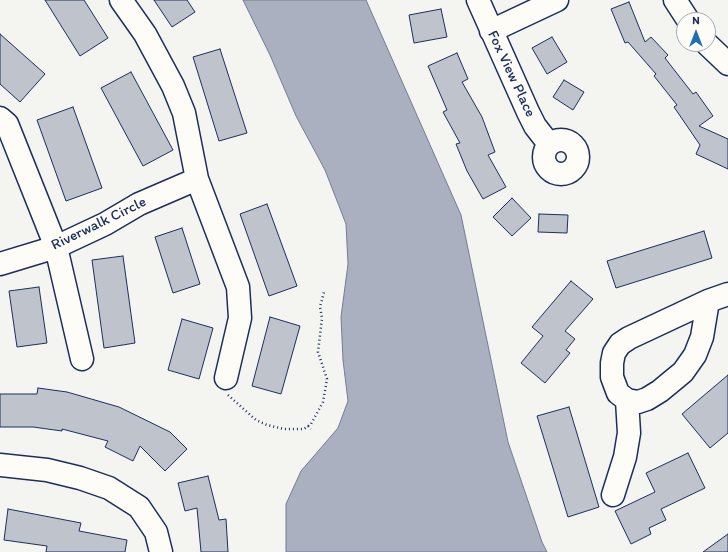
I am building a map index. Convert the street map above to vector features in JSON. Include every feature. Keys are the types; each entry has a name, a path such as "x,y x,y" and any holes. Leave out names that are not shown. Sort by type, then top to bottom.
{"street":[{"path":"121,0 145,34 173,86 184,114 197,179 238,287 240,318 226,378"},
{"name":"Fox View Place","path":"478,0 531,119 550,144"},
{"path":"491,31 557,0"},
{"path":"675,0 683,12"},
{"path":"715,52 728,64"},
{"path":"0,118 7,124 56,247 82,360"},
{"name":"Riverwalk Circle","path":"0,264 56,247 106,224 139,204 197,179"},
{"path":"708,301 702,337 695,355 683,372 660,391 647,399 638,402 627,400 618,393 612,377 614,354 620,344 629,338 708,301 728,294"},
{"path":"613,495 625,457 629,433 627,400"},
{"path":"0,465 47,470 80,478 109,488 138,507 156,532 161,552"}],"path":[{"path":"226,378 224,388 227,394 256,420 284,428 304,428 308,426 323,402 327,379 318,352 322,318 320,307 324,292"},
{"path":"308,426 312,429"}],"water":[{"path":"243,0 366,0 461,215 508,442 542,542 547,552 286,552 286,504 301,471 338,428 348,401 343,360 341,317 348,264 346,224 325,170 296,116 270,55"}],"building":[{"path":"45,0 84,0 108,38 80,56"},
{"path":"154,0 187,0 195,12 172,27"},
{"path":"629,2 645,42 651,37 668,55 665,58 693,94 696,92 713,116 699,126 728,139 728,169 696,154 700,145 674,107 677,105 654,76 656,74 628,42 625,43 611,9"},
{"path":"441,9 447,37 414,43 409,15"},
{"path":"0,34 45,74 20,102 0,84"},
{"path":"552,37 567,62 547,74 532,48"},
{"path":"220,49 247,133 219,141 193,57"},
{"path":"457,53 468,79 462,82 482,117 495,152 488,155 506,187 483,199 467,171 456,144 460,143 443,112 447,110 428,66"},
{"path":"131,72 173,150 143,166 101,88"},
{"path":"564,80 584,92 573,110 553,97"},
{"path":"73,107 102,188 66,201 37,120"},
{"path":"512,198 531,218 512,236 493,217"},
{"path":"267,204 297,286 269,296 240,214"},
{"path":"539,214 568,215 567,233 538,232"},
{"path":"182,228 200,284 173,293 155,237"},
{"path":"704,231 712,258 616,288 607,261"},
{"path":"123,256 135,343 104,348 92,260"},
{"path":"571,281 593,299 565,331 575,339 566,350 570,353 545,383 521,363 543,336 532,327"},
{"path":"39,287 47,343 17,347 9,291"},
{"path":"270,317 300,326 281,394 252,386"},
{"path":"182,319 213,328 199,379 168,370"},
{"path":"728,375 728,433 710,448 682,414"},
{"path":"38,388 67,392 119,407 170,432 187,449 165,471 140,446 133,461 105,447 108,441 62,429 62,431 33,427 0,427 0,394 37,394"},
{"path":"569,407 599,507 568,517 537,416"},
{"path":"688,453 705,488 661,509 666,520 649,528 651,534 631,544 615,511 655,492 646,473"},
{"path":"208,476 219,520 226,519 228,552 201,552 197,508 185,511 178,483"},
{"path":"8,509 81,523 79,531 127,540 125,552 46,552 47,546 4,540"},
{"path":"728,534 728,552 703,552"}]}
